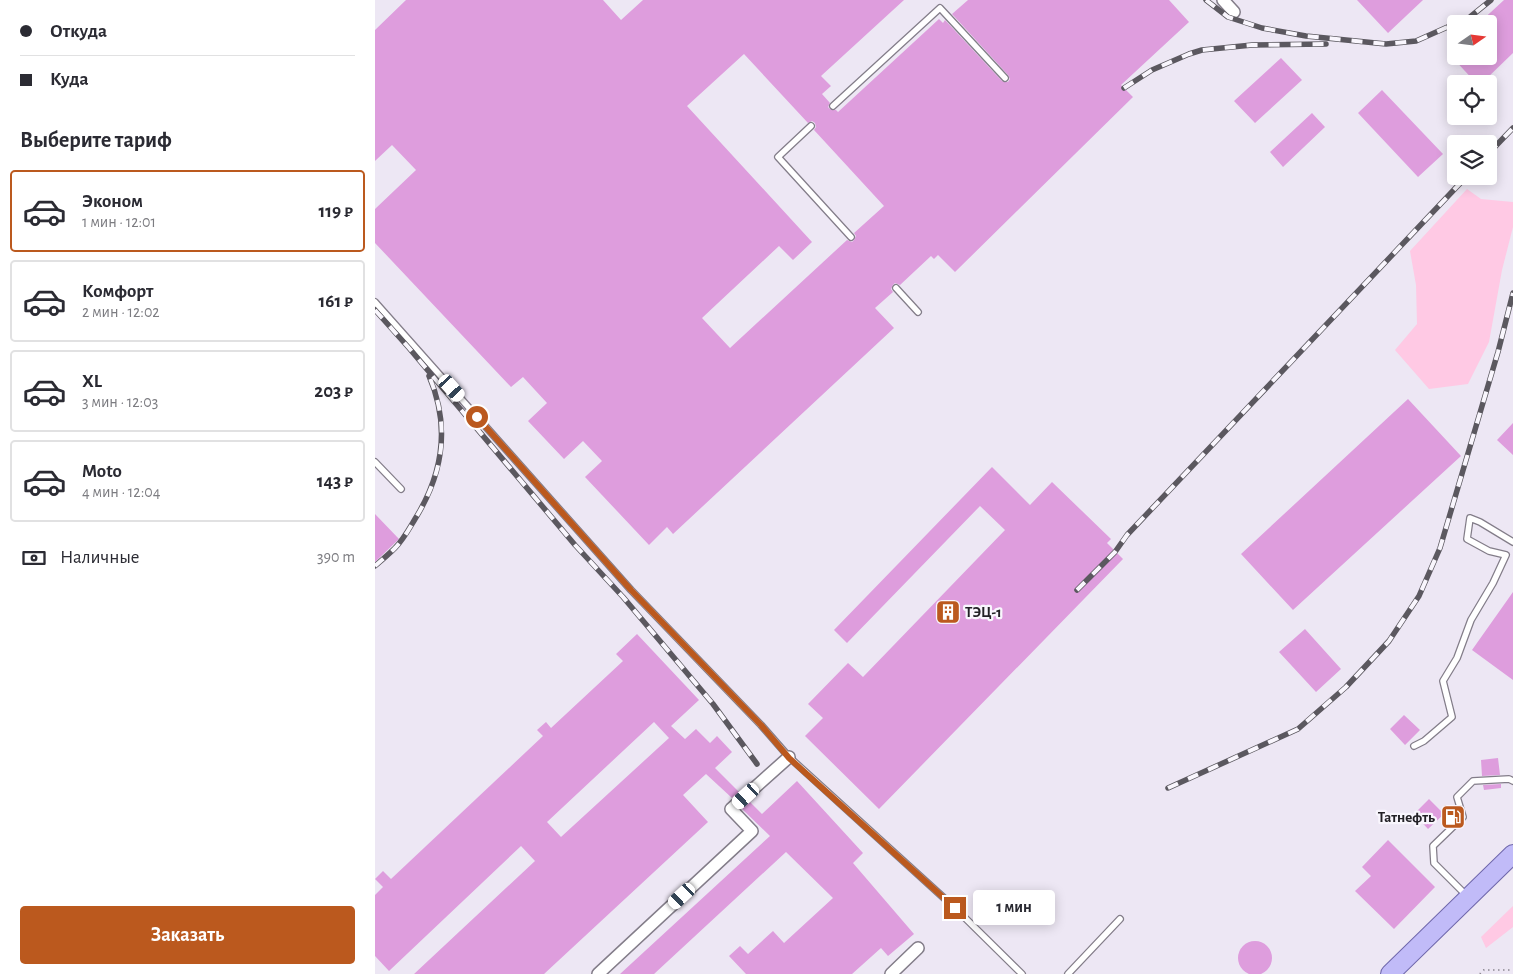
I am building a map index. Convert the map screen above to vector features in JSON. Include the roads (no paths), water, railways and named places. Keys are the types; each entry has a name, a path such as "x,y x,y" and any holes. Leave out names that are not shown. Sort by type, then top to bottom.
{"main road":[{"path":"1390,974 1513,854"}],"street":[{"path":"1223,0 1234,12"},
{"path":"598,974 752,831 731,809 789,758"},
{"path":"891,974 918,948"}],"lane":[{"path":"833,106 941,8 1005,78"},
{"path":"811,126 778,156 851,236"},
{"path":"896,288 918,312"},
{"path":"375,302 631,590 761,725 789,758 948,902 1022,974"},
{"path":"375,462 401,489"},
{"path":"1414,746 1452,717 1443,681 1457,658 1471,620 1493,584 1506,556 1489,551 1467,538 1470,518 1513,542"},
{"path":"1468,897 1434,863 1433,846 1463,817 1457,797 1473,781 1509,778 1513,781"},
{"path":"1068,974 1120,919"}],"railway":[{"path":"1206,0 1228,17 1262,28 1306,36 1386,44 1416,41 1470,17 1491,0"},
{"path":"1124,88 1152,70 1202,50 1252,45 1326,44"},
{"path":"1497,145 1513,128"},
{"path":"1077,590 1115,552 1127,535 1458,185"},
{"path":"1168,788 1298,729 1346,687 1389,641 1419,596 1440,548 1498,352 1513,293"},
{"path":"375,310 575,545 623,597 713,704 757,764"},
{"path":"375,566 401,542 425,502 438,467 442,432 436,395 429,376"}],"place":[{"name":"ТЭЦ-1","path":"948,612"},
{"name":"Татнефть","path":"1453,817"}]}
